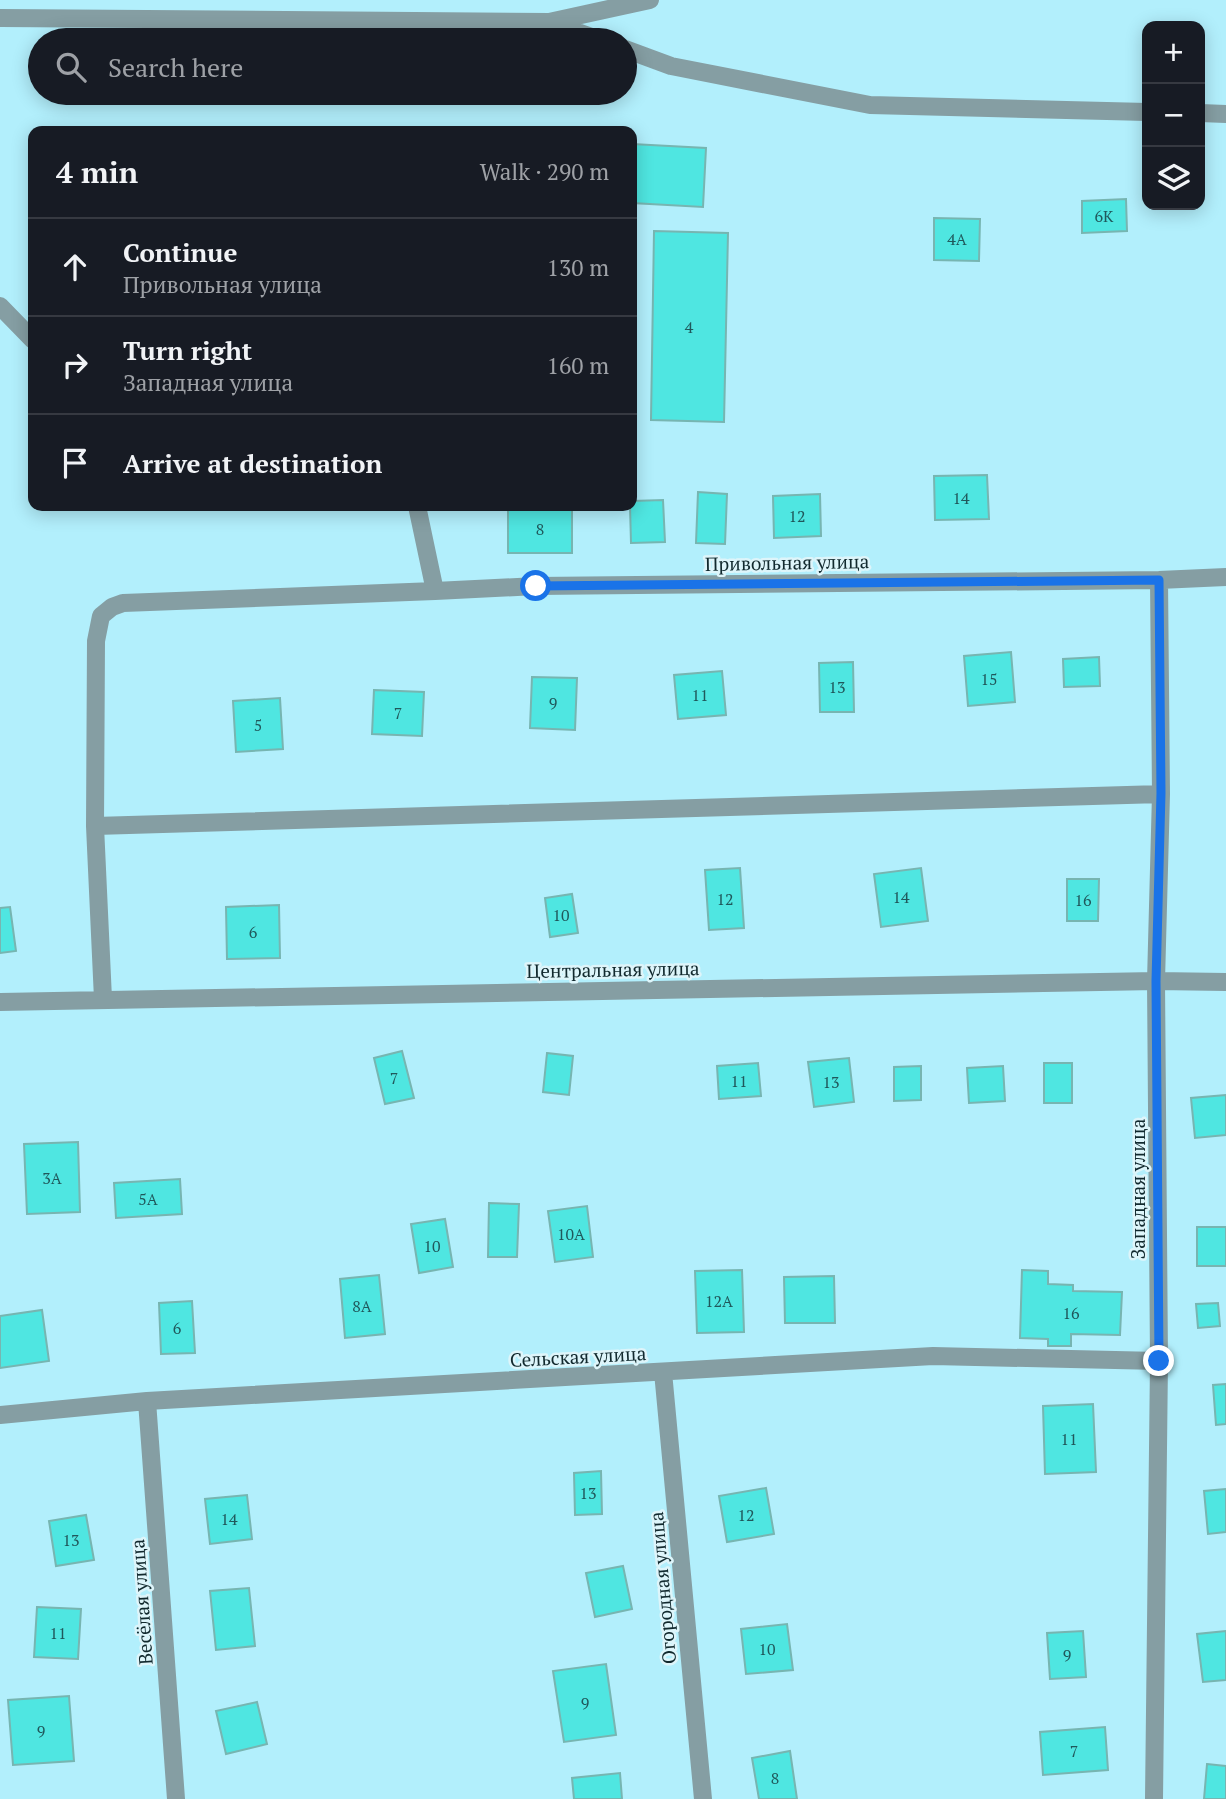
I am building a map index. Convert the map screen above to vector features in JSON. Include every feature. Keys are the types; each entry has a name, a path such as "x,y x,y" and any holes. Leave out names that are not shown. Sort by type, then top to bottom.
{"street":[{"path":"0,18 549,22 650,0"},
{"path":"549,22 566,28"},
{"path":"637,53 671,66 870,105 1142,112"},
{"path":"1205,113 1226,114"},
{"path":"0,306 28,335"},
{"path":"418,511 435,591"},
{"name":"Привольная улица","path":"95,826 97,628 100,616 111,607 123,603 536,586 1159,580 1226,577"},
{"name":"Западная улица","path":"1154,1799 1159,1361 1156,981 1161,793 1159,580"},
{"path":"103,999 95,826 1161,793"},
{"name":"Центральная улица","path":"0,1002 1156,981 1226,982"},
{"name":"Сельская улица","path":"0,1415 147,1401 933,1356 1159,1361"},
{"name":"Огородная улица","path":"663,1372 703,1799"},
{"name":"Весёлая улица","path":"147,1401 176,1799"}],"building":[{"path":"637,144 706,148 703,207 637,203"},
{"path":"1126,199 1127,231 1082,233 1082,201"},
{"path":"934,218 980,219 979,261 934,260"},
{"path":"654,231 728,233 724,422 651,420"},
{"path":"987,475 989,519 935,520 934,476"},
{"path":"698,492 727,494 725,544 696,543"},
{"path":"820,494 821,536 774,538 773,496"},
{"path":"663,500 665,542 631,543 630,511 637,511 637,501"},
{"path":"508,511 572,511 572,553 508,553"},
{"path":"1011,652 1015,702 968,706 964,656"},
{"path":"1099,657 1100,686 1064,687 1063,659"},
{"path":"853,662 854,712 820,712 819,663"},
{"path":"722,671 726,715 678,719 674,675"},
{"path":"532,677 577,678 575,730 530,728"},
{"path":"374,690 424,692 422,736 372,734"},
{"path":"280,698 283,749 236,752 233,701"},
{"path":"740,868 744,928 709,930 705,870"},
{"path":"921,868 928,921 881,927 874,874"},
{"path":"1067,879 1099,879 1098,921 1067,921"},
{"path":"572,894 578,933 550,937 545,898"},
{"path":"279,905 280,958 227,959 226,907"},
{"path":"10,907 16,951 0,953 0,908"},
{"path":"402,1051 414,1098 385,1104 374,1058"},
{"path":"547,1053 573,1056 569,1095 543,1092"},
{"path":"849,1058 854,1102 814,1107 808,1062"},
{"path":"758,1063 761,1096 719,1099 717,1066"},
{"path":"1044,1063 1072,1063 1072,1103 1044,1103"},
{"path":"921,1066 921,1100 894,1101 894,1067"},
{"path":"1003,1066 1005,1101 969,1103 967,1068"},
{"path":"1226,1095 1226,1135 1195,1138 1191,1098"},
{"path":"78,1142 80,1212 27,1214 24,1144"},
{"path":"180,1179 182,1214 116,1218 114,1183"},
{"path":"489,1203 519,1204 517,1257 488,1257"},
{"path":"587,1206 593,1257 555,1262 548,1211"},
{"path":"445,1219 453,1267 419,1273 411,1224"},
{"path":"1197,1227 1226,1227 1226,1266 1197,1266"},
{"path":"742,1270 744,1332 697,1333 695,1271"},
{"path":"1022,1270 1048,1271 1048,1284 1073,1285 1073,1291 1122,1292 1120,1335 1071,1334 1071,1346 1048,1346 1048,1339 1020,1338"},
{"path":"379,1275 385,1334 345,1338 340,1279"},
{"path":"834,1276 835,1323 785,1323 784,1277"},
{"path":"192,1301 195,1353 161,1354 159,1303"},
{"path":"1218,1303 1220,1326 1198,1328 1196,1304"},
{"path":"42,1310 49,1361 0,1368 0,1316"},
{"path":"1226,1384 1226,1424 1216,1425 1213,1385"},
{"path":"1093,1404 1096,1472 1045,1474 1043,1406"},
{"path":"601,1471 602,1514 575,1515 574,1473"},
{"path":"766,1488 774,1534 727,1542 719,1496"},
{"path":"1226,1489 1226,1532 1208,1534 1204,1491"},
{"path":"247,1495 252,1539 210,1544 205,1499"},
{"path":"86,1515 94,1560 56,1566 49,1521"},
{"path":"623,1566 632,1609 595,1617 586,1573"},
{"path":"249,1588 255,1646 216,1650 210,1591"},
{"path":"37,1607 81,1609 78,1659 34,1657"},
{"path":"787,1624 793,1670 746,1674 741,1629"},
{"path":"1083,1631 1086,1677 1050,1679 1047,1633"},
{"path":"1226,1631 1226,1680 1203,1682 1197,1634"},
{"path":"606,1664 616,1735 564,1742 553,1671"},
{"path":"69,1696 74,1761 13,1765 8,1700"},
{"path":"257,1702 267,1744 226,1754 216,1711"},
{"path":"1105,1727 1108,1770 1043,1775 1040,1732"},
{"path":"790,1751 797,1799 759,1799 752,1758"},
{"path":"1207,1764 1226,1766 1226,1799 1204,1799"},
{"path":"620,1773 622,1799 574,1799 572,1778"}],"route":[{"path":"536,586 1159,580 1161,793 1156,981 1159,1361"}]}
